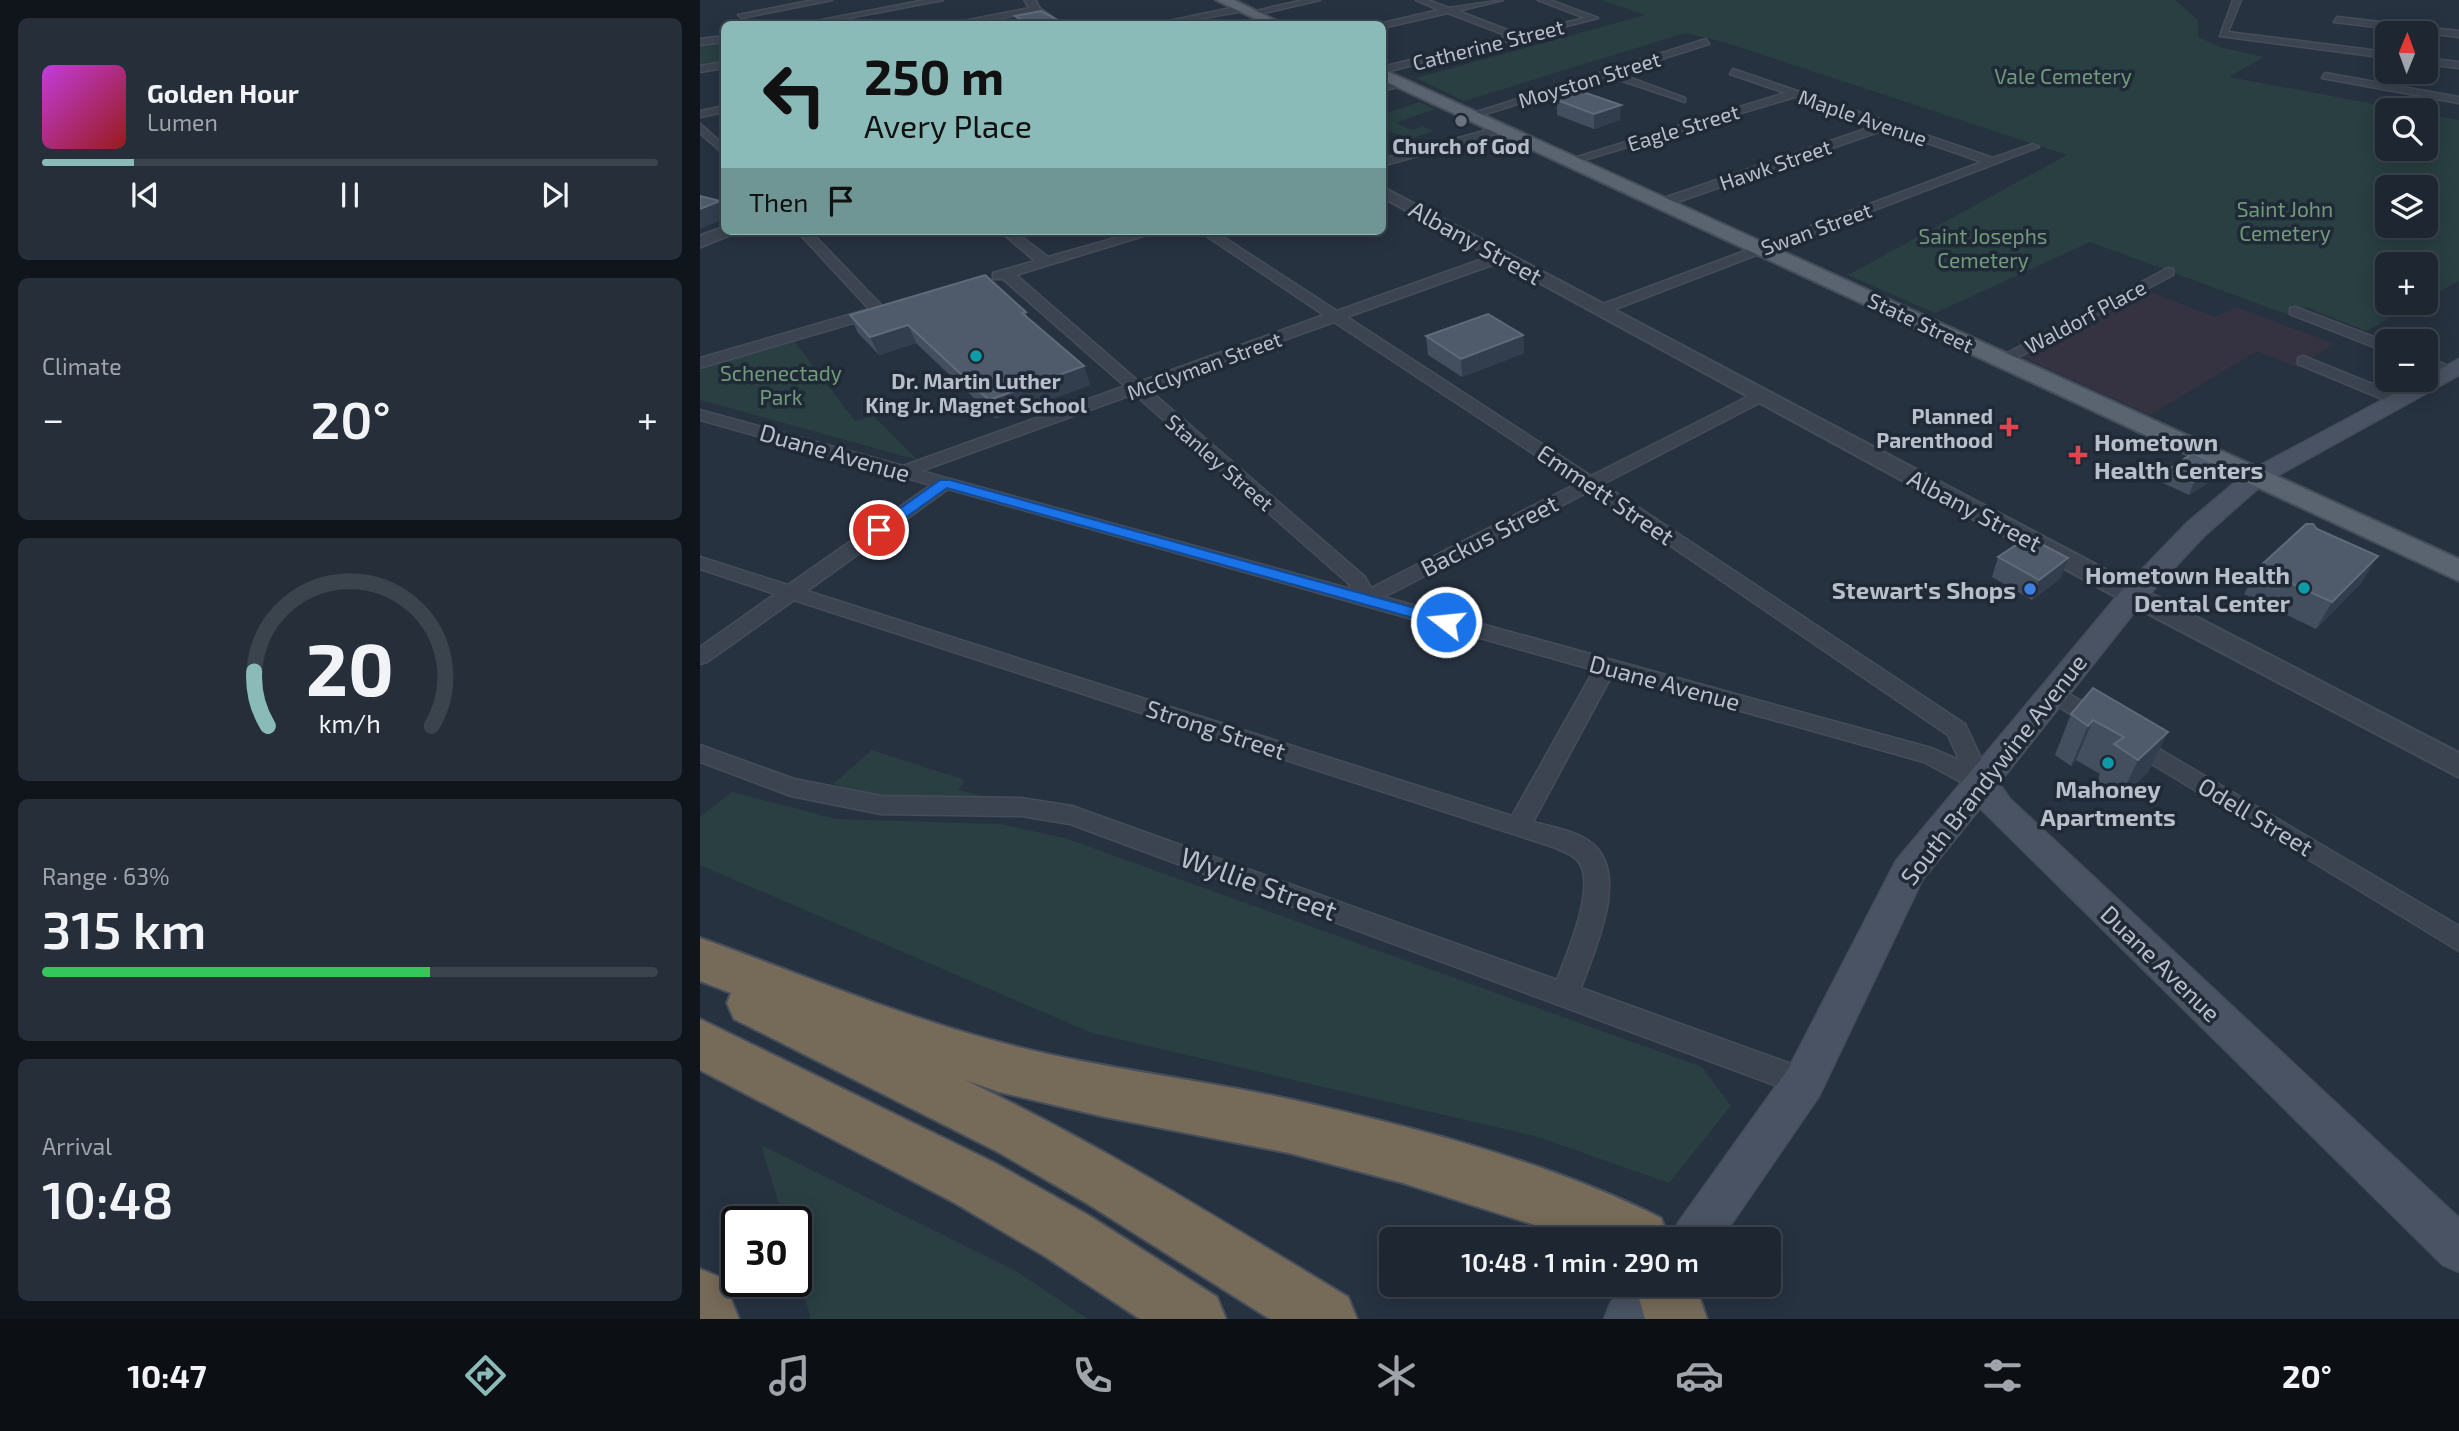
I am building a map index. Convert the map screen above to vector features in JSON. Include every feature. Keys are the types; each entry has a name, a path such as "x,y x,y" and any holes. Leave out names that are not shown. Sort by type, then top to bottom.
{"highway":[{"path":"700,959 861,1021 999,1067 1105,1091 1289,1126 1392,1152 1583,1210 1616,1227"},
{"path":"700,978 1017,1133 1108,1184 1326,1319"},
{"path":"700,1042 975,1183 1067,1236 1195,1319"},
{"path":"1669,1297 1676,1319"},
{"path":"700,1300 708,1319"}],"main road":[{"path":"1223,0 1269,21"},
{"name":"State Street","path":"1386,74 2459,571"},
{"name":"South Brandywine Avenue","path":"1702,1227 1740,1177 1804,1082 1899,887 1921,853 2133,595 2196,530 2255,478 2454,368"},
{"name":"Duane Avenue","path":"1980,782 1998,808 2459,1249"},
{"path":"1628,1319 1647,1297"}],"street":[{"path":"744,0 741,20 828,0"},
{"path":"822,21 939,0"},
{"path":"1178,21 1315,0"},
{"path":"1420,0 1518,37"},
{"path":"1386,24 1499,0"},
{"name":"Catherine Street","path":"1386,71 1594,18 1542,0"},
{"path":"2237,0 2222,34 2375,54"},
{"path":"965,21 1033,5 1052,21"},
{"path":"2331,48 2459,34"},
{"path":"700,42 721,39"},
{"name":"Moyston Street","path":"1472,115 1706,42"},
{"path":"2331,48 2459,100"},
{"path":"2438,62 2459,65"},
{"path":"700,69 721,66"},
{"name":"Maple Avenue","path":"1733,72 1993,162"},
{"path":"1609,73 1681,100"},
{"path":"1386,88 1401,83"},
{"name":"Eagle Street","path":"1570,161 1796,93"},
{"path":"700,114 721,110"},
{"name":"Hawk Street","path":"1661,203 1888,125"},
{"path":"700,127 721,148"},
{"path":"1386,162 1502,129"},
{"path":"711,137 721,135"},
{"name":"Swan Street","path":"1600,310 2033,147"},
{"name":"Albany Street","path":"1386,193 2133,595 2459,766"},
{"path":"700,242 721,233"},
{"path":"700,363 885,309 807,235"},
{"path":"1011,235 1045,262"},
{"path":"981,281 1140,235"},
{"name":"Emmett Street","path":"1211,235 1590,483 1957,730 1980,782"},
{"name":"McClyman Street","path":"904,471 1504,256"},
{"name":"Waldorf Place","path":"2002,360 2168,272"},
{"name":"Stanley Street","path":"1006,274 1358,581 1365,599"},
{"path":"2295,311 2375,342"},
{"path":"2303,361 2398,400"},
{"name":"Backus Street","path":"1365,599 1763,395"},
{"name":"Duane Avenue","path":"700,415 1931,757 1980,782"},
{"path":"700,657 945,483"},
{"name":"Strong Street","path":"700,563 1518,827 1585,852 1595,864 1597,884 1593,915 1565,996"},
{"path":"1518,827 1607,666"},
{"name":"Odell Street","path":"2053,693 2459,940"},
{"name":"Wyllie Street","path":"700,753 791,787 881,805 1021,807 1072,815 1804,1082"}],"shaded area":[{"path":"2145,290 2215,317 2235,307 2334,344 2297,367 2257,351 2150,415 2018,355"}],"green space":[{"path":"1601,0 2175,0 2198,20 2198,37 2223,48 2264,57 2229,77 2375,104 2375,161 2438,161 2438,116 2459,120 2459,281 2438,292 2438,252 2375,252 2375,315 2396,315 2366,331 2306,307 2289,315 2090,242 1935,313 1848,275 2067,155 1724,42 1685,33 1464,101 1416,78 1645,15"},
{"path":"721,40 721,62 700,66 700,44"},
{"path":"1420,102 1435,109 1395,123 1412,130 1422,126 1433,131 1411,139 1386,130 1386,113"},
{"name":"Schenectady Park","path":"794,341 855,421 873,416 918,460 700,400 700,370"},
{"path":"872,750 965,780 958,790 997,799 874,795 833,784"},
{"path":"732,792 836,819 1000,824 1065,838 1702,1067 1731,1106 1669,1183 1535,1136 1092,1033 700,865 700,817"},
{"path":"761,1145 1018,1272 1088,1319 811,1319 805,1297 812,1297 812,1206 779,1206"}],"building":[{"path":"1041,11 1059,21 1024,21 1015,16"},
{"path":"1583,92 1621,105 1594,114 1557,100"},
{"path":"700,196 720,201 700,209"},
{"name":"Dr. Martin Luther King Jr. Magnet School","path":"985,275 1026,312 1022,313 1084,366 989,400 908,325 870,337 850,315"},
{"path":"1488,314 1523,335 1461,359 1426,336"},
{"path":"2193,453 2220,466 2194,482 2168,470"},
{"path":"2306,524 2313,524 2317,529 2378,556 2332,602 2258,568"},
{"path":"2028,537 2068,558 2039,580 1998,557"},
{"path":"2093,688 2168,732 2138,760 2114,744 2124,737 2093,720 2088,726 2071,714"}],"place":[{"name":"Church of God","path":"1461,121"},
{"name":"Dr. Martin Luther King Jr. Magnet School","path":"976,356"},
{"name":"Planned Parenthood","path":"2009,427"},
{"name":"Hometown Health Centers","path":"2078,455"},
{"name":"Hometown Health Dental Center","path":"2304,588"},
{"name":"Stewart's Shops","path":"2030,589"},
{"name":"Mahoney Apartments","path":"2108,763"}],"route":[{"path":"879,530 945,483 1446,622"}],"park label":[{"name":"Vale Cemetery","path":"2063,75"},
{"name":"Saint John Cemetery","path":"2285,220"},
{"name":"Saint Josephs Cemetery","path":"1983,247"}]}
